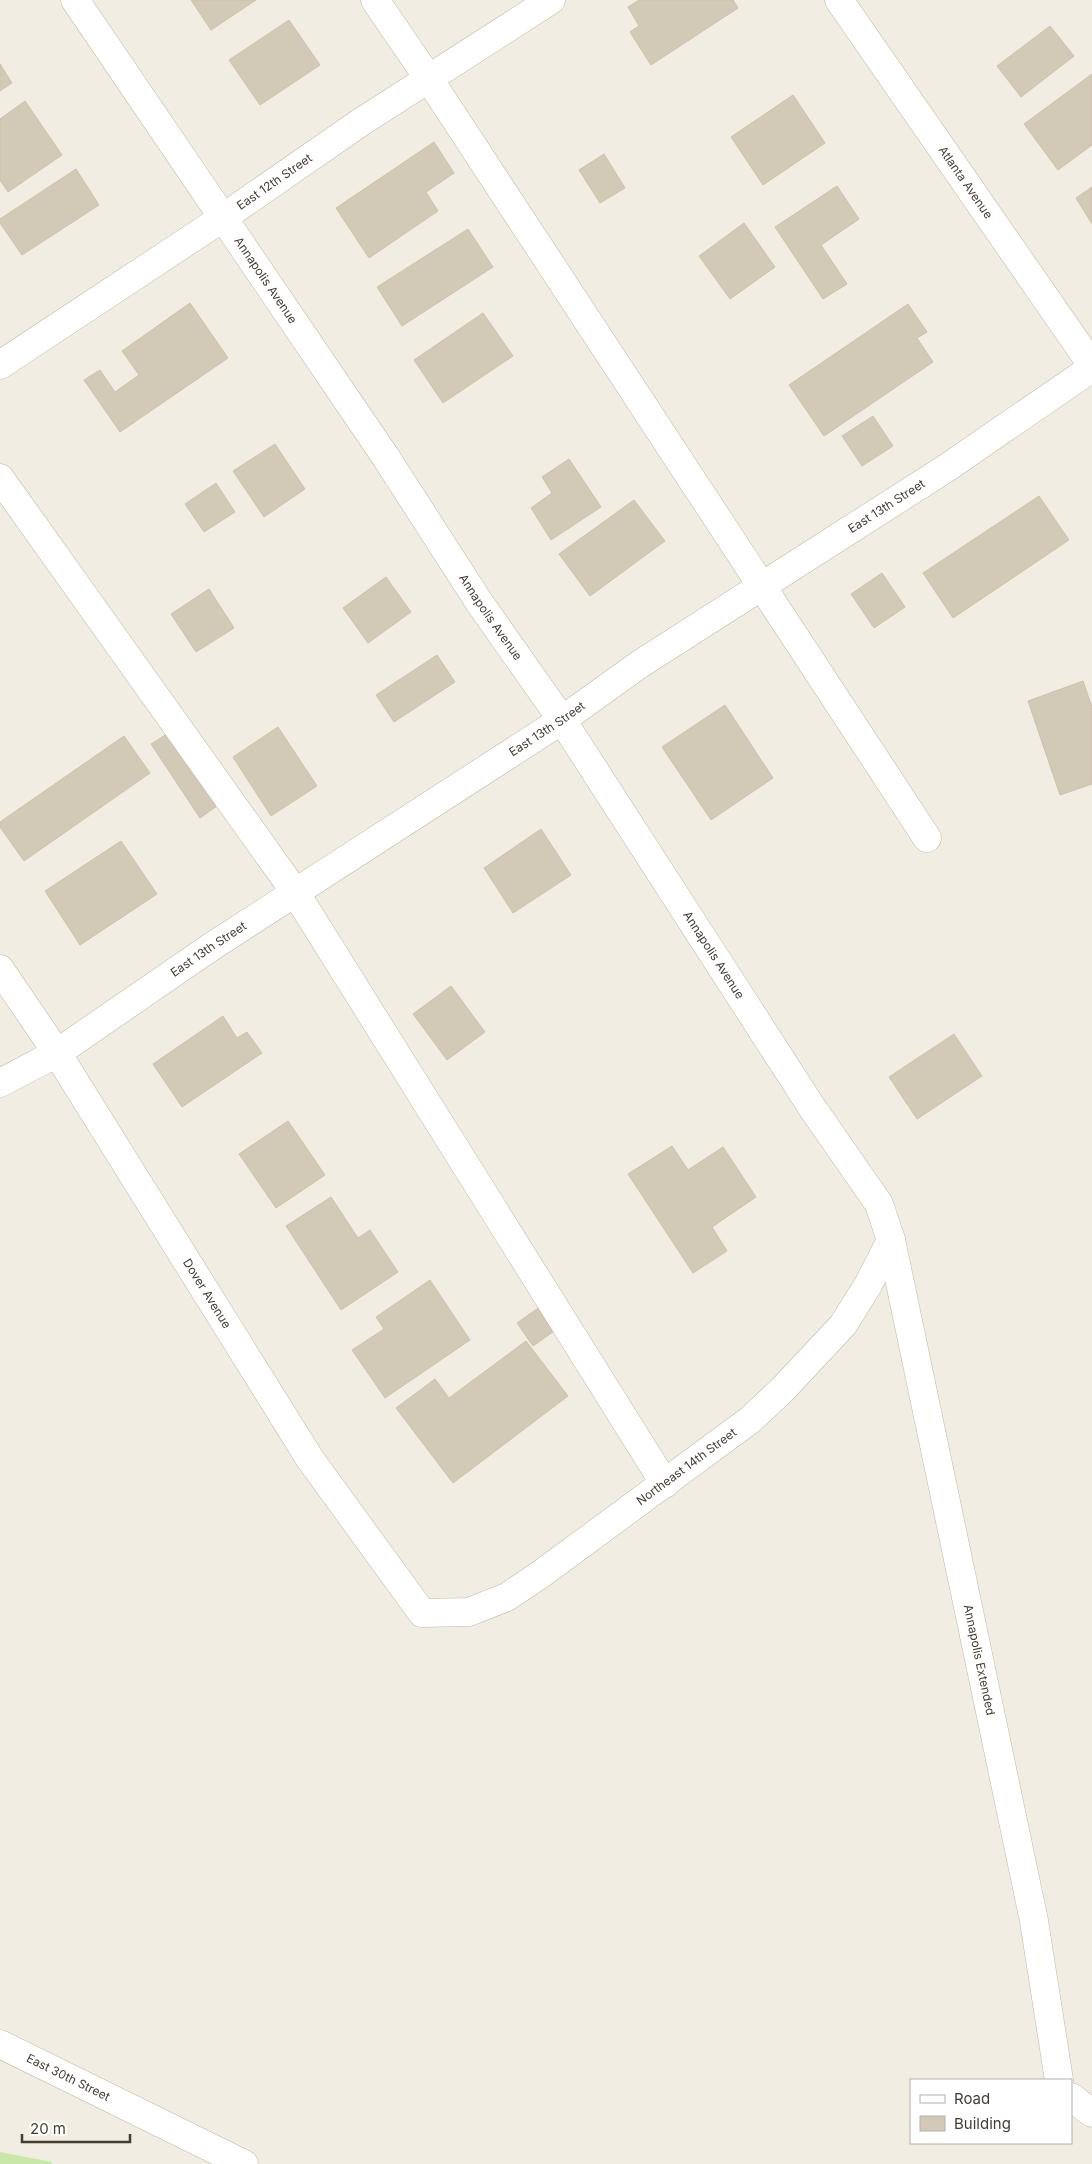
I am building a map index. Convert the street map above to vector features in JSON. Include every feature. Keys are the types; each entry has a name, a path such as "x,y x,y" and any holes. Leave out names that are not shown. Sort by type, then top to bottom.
{"street":[{"name":"Annapolis Avenue","path":"76,0 385,456 479,602 562,720 811,1106 879,1204 891,1240"},
{"path":"375,0 429,79 927,838"},
{"name":"East 12th Street","path":"0,365 224,217 358,124 551,0"},
{"name":"Atlanta Avenue","path":"839,0 1092,366"},
{"name":"East 13th Street","path":"0,1083 57,1053 211,947 562,720 640,664 944,469 1092,366"},
{"path":"0,478 295,892 665,1484"},
{"name":"Dover Avenue","path":"0,969 57,1053 310,1459 422,1613"},
{"name":"Northeast 14th Street","path":"422,1613 469,1612 507,1597 665,1484 750,1420 782,1390 843,1325 868,1285 891,1240"},
{"name":"Annapolis Extended","path":"891,1240 1034,1921 1059,2079"},
{"name":"East 30th Street","path":"0,2044 244,2164"},
{"path":"1072,2098 1092,2113"}],"green space":[{"path":"0,2152 52,2162 51,2164 0,2164"}],"building":[{"path":"191,0 256,0 211,30"},
{"path":"639,0 733,0 738,8 651,65 630,32 639,26 628,7"},
{"path":"289,20 320,65 260,105 229,60"},
{"path":"1050,26 1074,56 1021,97 997,66"},
{"path":"0,64 12,83 0,91"},
{"path":"1092,74 1092,145 1058,170 1024,124"},
{"path":"793,95 825,143 763,185 731,137"},
{"path":"25,101 62,155 8,192 0,180 0,119"},
{"path":"434,142 454,173 426,192 438,211 369,258 336,208"},
{"path":"604,154 625,188 600,203 579,170"},
{"path":"76,169 99,205 22,255 0,223 0,219"},
{"path":"837,186 859,219 821,245 847,284 823,299 775,227"},
{"path":"1092,187 1092,224 1076,198"},
{"path":"744,223 775,267 730,299 699,256"},
{"path":"468,229 493,267 402,326 377,287"},
{"path":"190,303 228,358 120,432 84,380 100,370 115,392 139,375 122,351"},
{"path":"908,304 927,332 917,338 933,362 824,436 789,385"},
{"path":"483,313 513,356 443,403 414,360"},
{"path":"873,416 893,446 862,466 842,436"},
{"path":"275,444 305,489 264,517 233,471"},
{"path":"569,459 601,507 551,540 531,508 552,493 542,477"},
{"path":"216,483 235,512 204,532 185,504"},
{"path":"1039,496 1069,540 953,618 923,573"},
{"path":"634,500 665,541 590,596 559,554"},
{"path":"882,573 905,607 874,628 851,594"},
{"path":"386,577 411,612 368,643 343,608"},
{"path":"209,589 234,628 196,652 171,614"},
{"path":"437,655 455,682 394,722 376,695"},
{"path":"1083,681 1092,707 1092,784 1060,795 1028,701"},
{"path":"725,705 773,778 711,820 662,747"},
{"path":"183,724 231,796 200,818 151,744"},
{"path":"278,727 317,786 271,816 233,757"},
{"path":"124,736 150,773 24,861 0,827 0,822"},
{"path":"541,829 571,875 513,913 484,868"},
{"path":"121,841 157,894 80,945 45,891"},
{"path":"451,986 485,1032 447,1060 413,1014"},
{"path":"223,1016 237,1038 247,1032 262,1053 182,1107 153,1064"},
{"path":"954,1034 982,1076 917,1119 889,1077"},
{"path":"288,1121 325,1175 276,1208 239,1154"},
{"path":"672,1146 688,1170 723,1147 756,1197 712,1227 727,1251 693,1273 628,1174"},
{"path":"331,1197 358,1238 370,1230 398,1272 341,1310 286,1226"},
{"path":"430,1280 470,1340 385,1398 352,1350 384,1329 376,1317"},
{"path":"558,1294 574,1317 533,1346 517,1323"},
{"path":"526,1341 568,1396 453,1483 396,1408 435,1379 449,1398"}]}
